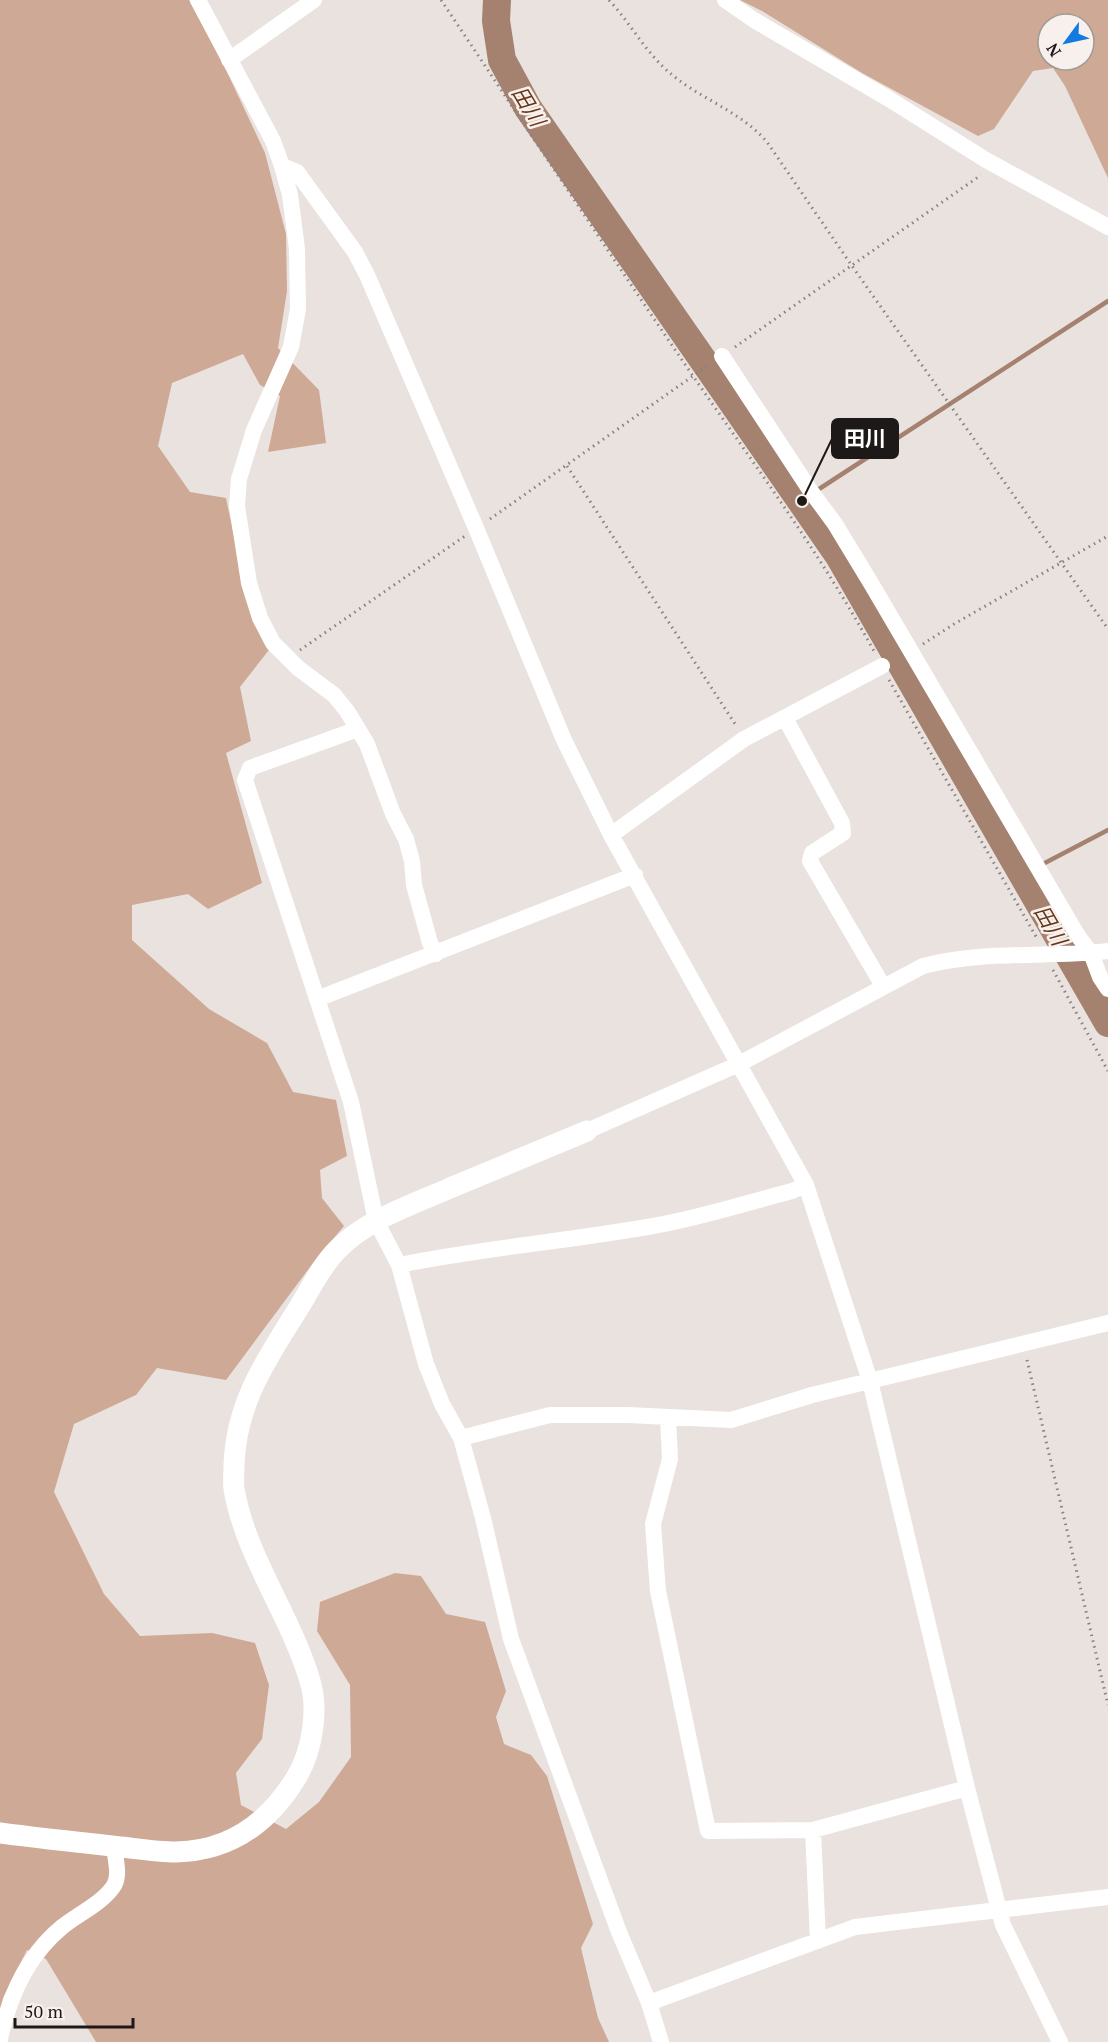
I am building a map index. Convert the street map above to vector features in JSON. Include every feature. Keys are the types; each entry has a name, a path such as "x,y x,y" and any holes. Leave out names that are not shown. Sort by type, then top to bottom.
{"street":[{"path":"198,0 273,141 290,195 297,249 298,309 291,347 254,430 239,479 237,506 249,584 260,618 273,644 298,668 334,695 367,744 393,814 406,839 412,861 414,885 430,943 436,954"},
{"path":"229,60 314,0"},
{"path":"725,0 754,20 889,99 986,160 1108,227"},
{"path":"282,166 297,172 359,260 476,528 564,740 611,835 806,1185 870,1381 967,1788 1003,1926 1060,2042"},
{"path":"718,358 835,524 912,651 1108,989"},
{"path":"611,835 744,739 882,666"},
{"path":"785,718 842,823 843,833 812,853 810,861 883,986"},
{"path":"357,728 249,768 245,780 351,1102 376,1221 399,1265 426,1364 442,1404 461,1438 483,1518 511,1638 619,1932 649,2003 661,2042"},
{"path":"317,999 635,875"},
{"path":"0,1833 176,1852 209,1848 240,1835 271,1813 285,1796 301,1769 310,1740 314,1709 311,1684 298,1647 242,1520 234,1487 234,1450 242,1410 258,1372 337,1250 376,1221 739,1064 923,966 947,959 972,956 1108,951"},
{"path":"399,1265 474,1250 556,1242 657,1226 792,1191 806,1185"},
{"path":"461,1438 550,1415 628,1415 731,1420 812,1395 1108,1323"},
{"path":"668,1418 670,1460 653,1524 658,1591 708,1831 813,1830 967,1788"},
{"path":"813,1830 818,1941"},
{"path":"0,2038 12,1997 24,1970 60,1928 96,1902 113,1886 117,1874 114,1846"},
{"path":"649,2003 855,1927 1108,1897"}],"path":[{"path":"441,0 788,512 858,623 1049,954 1108,1071"},
{"path":"609,0 660,65 677,79 754,128 767,142 1108,629"},
{"path":"289,659 694,374 981,176 986,160"},
{"path":"567,465 744,739"},
{"path":"912,651 954,624 1108,536"},
{"path":"1024,1343 1108,1705"}],"shaded area":[{"path":"0,0 189,0 227,72 265,153 286,234 287,291 278,348 319,390 326,443 268,452 280,396 260,385 243,354 172,383 158,446 190,492 226,498 242,575 272,646 240,687 251,741 226,753 262,883 208,909 188,894 132,905 132,940 209,1009 267,1043 293,1092 336,1100 347,1156 320,1170 322,1198 344,1226 313,1263 226,1380 157,1368 136,1395 74,1424 54,1492 104,1594 140,1636 212,1633 255,1643 269,1685 262,1739 236,1773 241,1805 286,1829 319,1802 351,1757 350,1685 317,1631 320,1602 395,1573 421,1576 446,1614 485,1622 506,1691 496,1717 504,1744 531,1755 547,1776 593,1924 581,1948 598,2018 609,2042 96,2042 46,1959 27,1950 3,1998 0,2012"},
{"path":"740,0 1108,0 1108,178 1065,86 1056,72 1096,72 1096,12 1036,12 1036,71 1033,71 994,129 978,136 862,73 762,11"}],"waterway":[{"name":"田川","path":"497,0 496,21 502,60 528,108 839,556 1108,1023"},
{"path":"816,491 1108,301"},
{"path":"1041,865 1108,830"},
{"path":"1022,875 1034,869"}],"place":[{"name":"田川","path":"802,501"}]}
